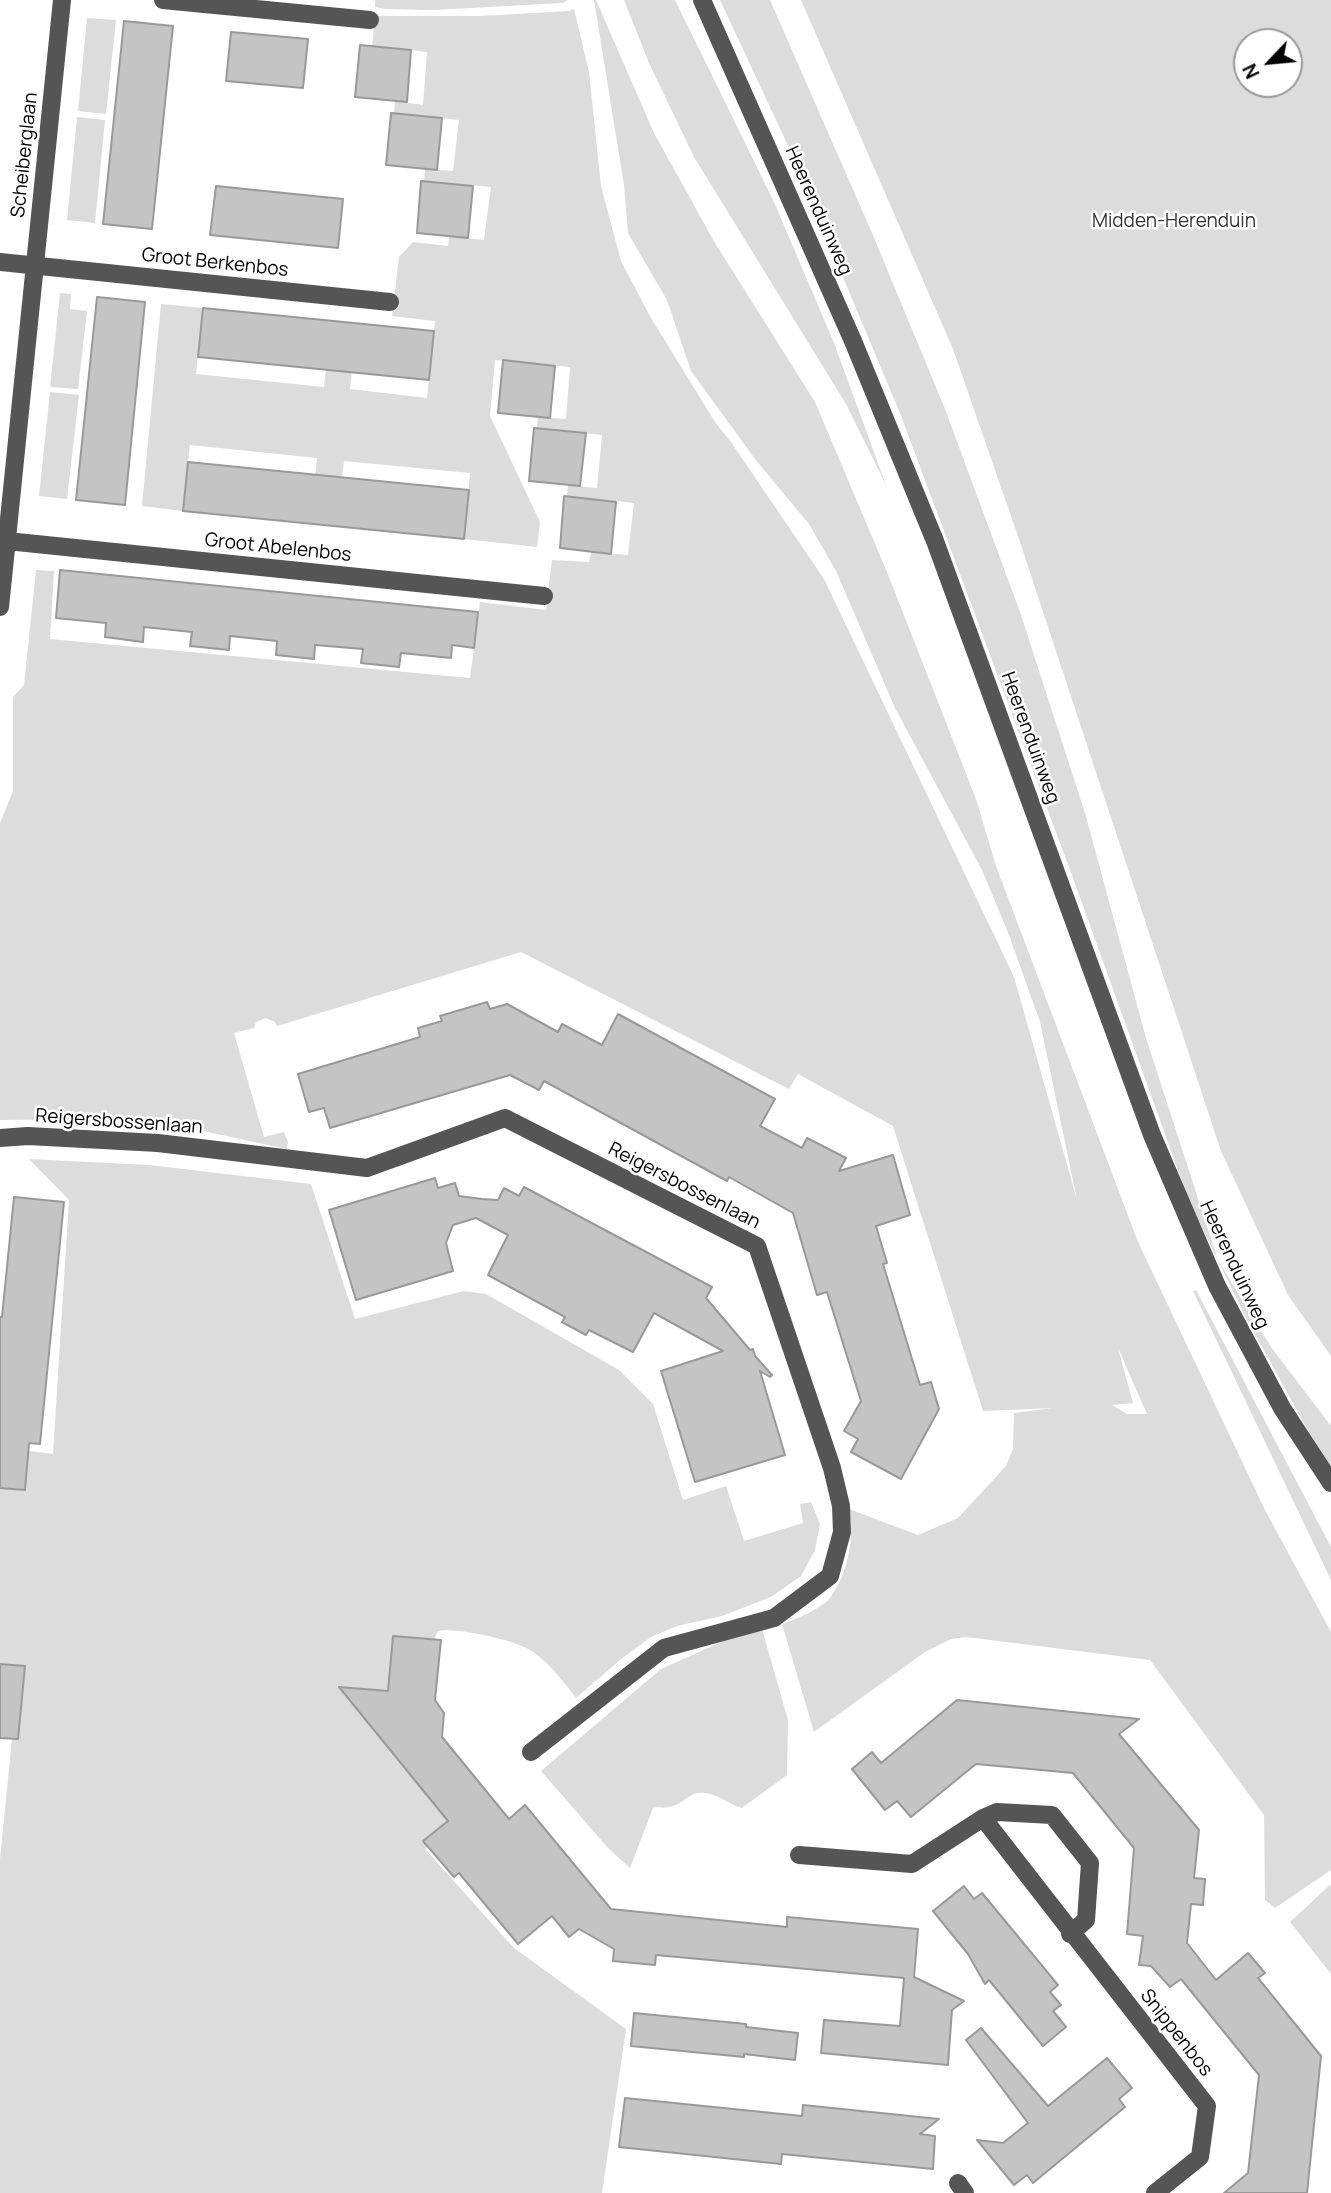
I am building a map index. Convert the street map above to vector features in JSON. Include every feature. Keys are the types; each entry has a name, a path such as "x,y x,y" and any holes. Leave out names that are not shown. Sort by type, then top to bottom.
{"street":[{"name":"Scheiberglaan","path":"0,607 62,0"},
{"path":"163,0 370,20"},
{"name":"Heerenduinweg","path":"702,0 853,341 935,541 1152,1135 1217,1286 1282,1408 1331,1483"},
{"name":"Groot Berkenbos","path":"0,262 390,302"},
{"name":"Groot Abelenbos","path":"7,541 544,596"},
{"name":"Reigersbossenlaan","path":"0,1138 28,1136 158,1143 367,1168 505,1118 757,1246 832,1468 841,1506 842,1532 830,1576 774,1618 664,1648 531,1752"},
{"path":"799,1855 912,1864 983,1818 997,1812 1052,1815 1090,1863 1086,1920 1070,1934"},
{"name":"Snippenbos","path":"983,1818 1070,1934 1207,2106 1200,2157 1154,2193"}],"green space":[{"path":"375,0 568,0 563,3 433,10 385,9 375,7"},
{"path":"594,0 654,133 715,243 815,402 887,572 976,799 996,866 1138,1242 1265,1510 1331,1632 1331,1870 1275,1908 1265,1900 1264,1815 1150,1660 966,1637 951,1639 925,1652 814,1732 782,1624 821,1606 836,1588 846,1567 850,1543 849,1509 918,1535 958,1518 1006,1466 1013,1449 1014,1413 1052,1408 983,1411 893,1126 798,1074 789,1089 521,952 277,1026 266,1018 256,1022 254,1028 234,1033 264,1137 284,1132 288,1142 287,1149 170,1124 116,1119 0,1120 0,823 13,791 13,697 24,685 36,570 54,571 50,639 470,678 480,602 546,610 552,560 589,562 591,552 628,555 634,503 567,496 568,485 597,488 602,435 537,428 538,417 566,419 570,367 495,360 490,416 540,522 537,547 464,539 470,473 344,461 336,526 310,523 317,458 190,445 183,511 142,506 161,304 203,308 196,374 324,387 331,320 357,323 350,389 427,398 435,321 392,316 399,257 413,242 448,246 449,236 484,240 491,187 424,181 425,169 453,171 459,120 394,113 395,101 423,105 427,52 372,46 375,16 481,16 574,9 589,72 601,186 621,261 651,318 715,422 824,579 1014,977 1077,1200 1040,1022 982,870 895,708 836,571 809,524 755,459 691,371 667,300 628,233 624,185","holes":["1118,1348 1147,1414 1127,1414 1112,1405 1133,1403"]},
{"path":"624,0 675,0 774,202 834,343 886,485 846,404 694,157 649,63"},
{"path":"720,0 770,0 872,233 945,409 1020,612 1085,813 1146,1038 1218,1260 1271,1347 1331,1426 1331,1467 1246,1318 1189,1201 1073,878 900,413 784,137"},
{"name":"Midden-Herenduin","path":"801,0 1331,0 1331,1356 1288,1295 1221,1151 1020,542 953,349"},
{"path":"87,18 116,20 106,114 78,111"},
{"path":"77,117 105,120 95,223 67,220"},
{"path":"60,293 71,294 70,309 87,311 78,389 50,387"},
{"path":"50,392 79,395 67,499 39,496"},
{"path":"29,1159 149,1165 311,1184 355,1319 464,1291 486,1294 619,1370 653,1404 683,1500 726,1486 744,1541 803,1523 800,1504 811,1502 820,1524 815,1550 801,1576 771,1597 722,1616 677,1626 651,1637 576,1698 549,1666 522,1646 457,1631 438,1631 435,1637 431,1722 491,1796 425,1849 514,1948 626,2029 602,2193 0,2193 0,1859 19,1669 0,1666 0,1447 53,1454 69,1200"},
{"path":"1196,1290 1331,1547 1331,1580 1193,1291"},
{"path":"762,1629 788,1720 787,1775 742,1808 713,1795 701,1793 691,1795 673,1806 653,1808 630,1868 608,1848 541,1771 661,1669 728,1639"},
{"path":"1331,1884 1331,1974 1290,1922"}],"building":[{"path":"124,21 173,26 152,229 103,224"},
{"path":"231,32 308,39 303,88 226,81"},
{"path":"360,45 411,50 407,102 355,97"},
{"path":"391,113 442,118 437,170 386,165"},
{"path":"421,181 473,186 468,238 417,233"},
{"path":"216,186 343,199 338,248 210,235"},
{"path":"97,297 145,302 125,505 76,500"},
{"path":"203,308 434,331 429,380 198,357"},
{"path":"503,360 555,366 550,418 498,413"},
{"path":"534,428 586,433 580,486 529,481"},
{"path":"188,462 469,490 464,539 183,511"},
{"path":"564,496 616,502 611,554 560,548"},
{"path":"60,570 478,612 474,648 452,645 451,658 401,653 399,667 361,663 363,649 315,645 314,659 276,655 277,641 230,636 229,650 190,646 192,632 144,627 143,642 105,637 106,623 56,618"},
{"path":"487,1002 490,1009 507,1004 558,1032 562,1024 602,1045 618,1014 775,1099 760,1126 802,1148 807,1138 846,1158 839,1171 893,1155 910,1215 876,1226 887,1263 883,1264 920,1385 931,1382 939,1409 901,1479 851,1452 858,1439 844,1431 861,1401 827,1292 817,1295 793,1213 729,1177 727,1181 544,1081 539,1090 510,1075 330,1128 324,1108 309,1112 298,1074 420,1037 418,1028 442,1021 440,1016"},
{"path":"435,1178 438,1188 455,1183 459,1196 482,1199 498,1200 504,1188 519,1196 524,1187 712,1287 706,1298 750,1350 753,1349 755,1356 772,1375 770,1377 760,1371 785,1455 695,1482 661,1371 723,1351 654,1313 633,1352 589,1330 586,1335 562,1322 565,1317 488,1275 508,1235 476,1218 453,1225 446,1243 453,1271 356,1300 329,1210"},
{"path":"14,1197 64,1202 40,1444 29,1443 25,1490 0,1488 0,1317"},
{"path":"393,1636 441,1640 435,1700 444,1713 442,1737 509,1819 525,1805 611,1909 787,1927 787,1917 918,1929 914,1977 964,2001 952,2010 948,2065 821,2053 824,2020 900,2026 904,1978 656,1955 655,1965 613,1961 614,1949 579,1929 569,1937 552,1916 518,1944 459,1873 454,1877 423,1841 448,1821 339,1687 388,1691"},
{"path":"0,1664 25,1666 18,1739 0,1738"},
{"path":"957,1700 1139,1719 1119,1734 1199,1830 1194,1878 1205,1879 1203,1905 1191,1904 1187,1943 1216,1980 1248,1953 1265,1973 1258,1978 1321,2056 1307,2193 1224,2193 1248,2173 1259,2075 1181,1979 1170,1987 1151,1966 1139,1965 1143,1936 1127,1934 1134,1848 1073,1773 976,1764 911,1817 897,1801 885,1810 852,1769 872,1752 881,1763"},
{"path":"964,1886 974,1899 982,1893 1058,1985 1050,1992 1061,2005 1053,2011 1066,2027 1043,2046 989,1980 985,1984 968,1954 933,1911"},
{"path":"634,2013 746,2024 746,2027 798,2033 795,2060 631,2046"},
{"path":"981,2028 1048,2106 1107,2058 1132,2088 1119,2099 1125,2107 1033,2183 1027,2175 1014,2185 977,2140 1003,2143 1028,2123 966,2040"},
{"path":"625,2098 802,2116 803,2105 939,2119 920,2134 935,2136 933,2169 782,2154 781,2164 619,2147"}]}
